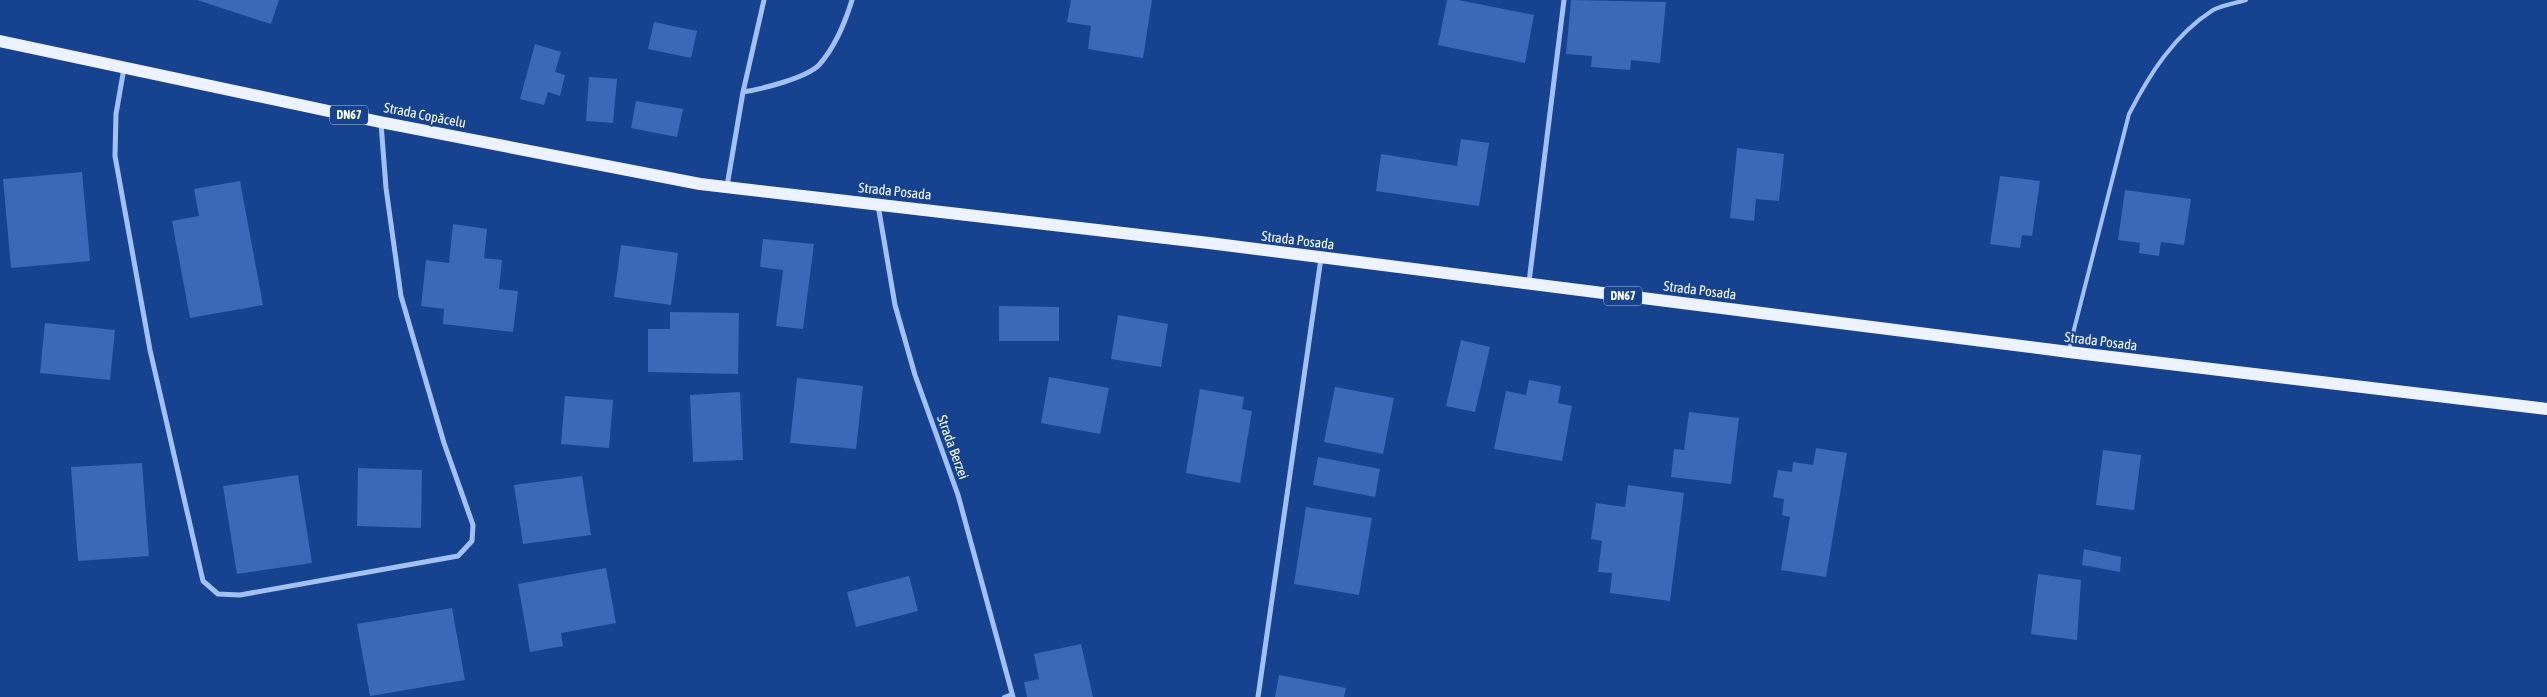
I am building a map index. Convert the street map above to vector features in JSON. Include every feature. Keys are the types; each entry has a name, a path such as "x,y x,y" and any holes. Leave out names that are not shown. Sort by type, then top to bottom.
{"main road":[{"name":"Strada Copăcelu","path":"0,41 380,122 700,184"},
{"name":"Strada Posada","path":"700,184 1321,258 2547,410"}],"street":[{"path":"727,187 744,92 764,0"},
{"path":"744,92 774,86 818,66 836,42 852,0"},
{"path":"1529,284 1564,0"},
{"path":"124,68 116,114 115,156 150,350 203,580 218,594 240,595 458,556 472,541 473,525 444,443 401,296 386,188 380,122"},
{"name":"Strada Berzei","path":"878,205 895,305 915,375 958,495 1012,695"},
{"path":"1258,697 1321,258"}],"lane":[{"path":"2069,352 2129,114 2145,83 2174,43 2214,9 2246,0"},
{"path":"1004,697 1012,695"}],"building":[{"path":"197,0 279,0 271,24"},
{"path":"1071,0 1152,0 1143,58 1088,49 1091,26 1067,22"},
{"path":"1447,0 1458,0 1534,15 1525,63 1438,45"},
{"path":"1571,0 1666,2 1660,63 1631,60 1630,70 1591,67 1592,56 1566,54"},
{"path":"654,22 697,31 691,58 648,49"},
{"path":"535,44 561,52 555,72 565,75 560,96 548,92 544,105 520,99"},
{"path":"589,77 617,79 613,123 586,121"},
{"path":"636,101 683,109 677,137 631,128"},
{"path":"1461,139 1489,143 1479,206 1376,191 1381,154 1457,166"},
{"path":"1737,148 1784,154 1779,201 1756,199 1754,221 1730,218"},
{"path":"82,172 90,261 11,268 3,179"},
{"path":"2000,176 2040,181 2032,236 2022,235 2020,248 1990,244"},
{"path":"240,181 263,305 190,318 172,221 199,216 194,189"},
{"path":"2125,190 2191,199 2184,245 2161,242 2159,256 2139,253 2140,243 2118,240"},
{"path":"453,224 487,229 484,258 502,260 499,289 518,291 513,332 443,324 444,309 421,306 426,260 449,263"},
{"path":"763,239 814,244 803,329 776,326 783,270 760,267"},
{"path":"621,245 678,253 671,305 614,297"},
{"path":"999,306 1059,307 1059,341 999,341"},
{"path":"670,312 739,313 738,374 648,372 648,329 670,329"},
{"path":"1118,315 1168,324 1161,367 1111,359"},
{"path":"45,323 115,330 110,380 40,373"},
{"path":"1461,340 1490,347 1475,412 1446,406"},
{"path":"1049,377 1109,388 1100,434 1041,423"},
{"path":"797,378 863,386 856,449 790,443"},
{"path":"1529,380 1561,386 1558,403 1572,406 1562,461 1494,449 1506,391 1526,395"},
{"path":"1335,387 1394,398 1383,454 1324,442"},
{"path":"1200,389 1244,397 1242,409 1252,411 1240,483 1186,473"},
{"path":"740,392 743,460 693,462 690,395"},
{"path":"565,396 613,400 609,448 561,444"},
{"path":"1689,412 1739,418 1731,484 1671,477 1674,449 1684,450"},
{"path":"1816,448 1847,453 1826,577 1781,570 1790,517 1782,515 1784,499 1773,497 1778,470 1792,472 1793,462 1813,465"},
{"path":"2103,450 2141,455 2134,510 2096,505"},
{"path":"1318,457 1380,469 1375,497 1313,485"},
{"path":"142,463 149,556 78,561 71,467"},
{"path":"358,468 422,470 421,528 357,526"},
{"path":"298,475 312,563 237,574 223,486"},
{"path":"582,476 591,535 523,544 514,485"},
{"path":"1628,485 1684,493 1670,601 1610,593 1612,573 1598,572 1602,541 1591,539 1596,503 1625,507"},
{"path":"1306,507 1372,518 1359,595 1294,584"},
{"path":"2084,549 2121,557 2120,572 2082,565"},
{"path":"606,568 616,623 561,633 563,646 530,652 518,584"},
{"path":"2038,574 2081,580 2077,640 2031,634"},
{"path":"909,576 918,611 856,627 847,592"},
{"path":"452,608 465,680 370,696 357,624"},
{"path":"1081,644 1093,697 1027,697 1024,682 1039,679 1034,654"},
{"path":"1279,675 1346,688 1344,697 1275,697"}]}
